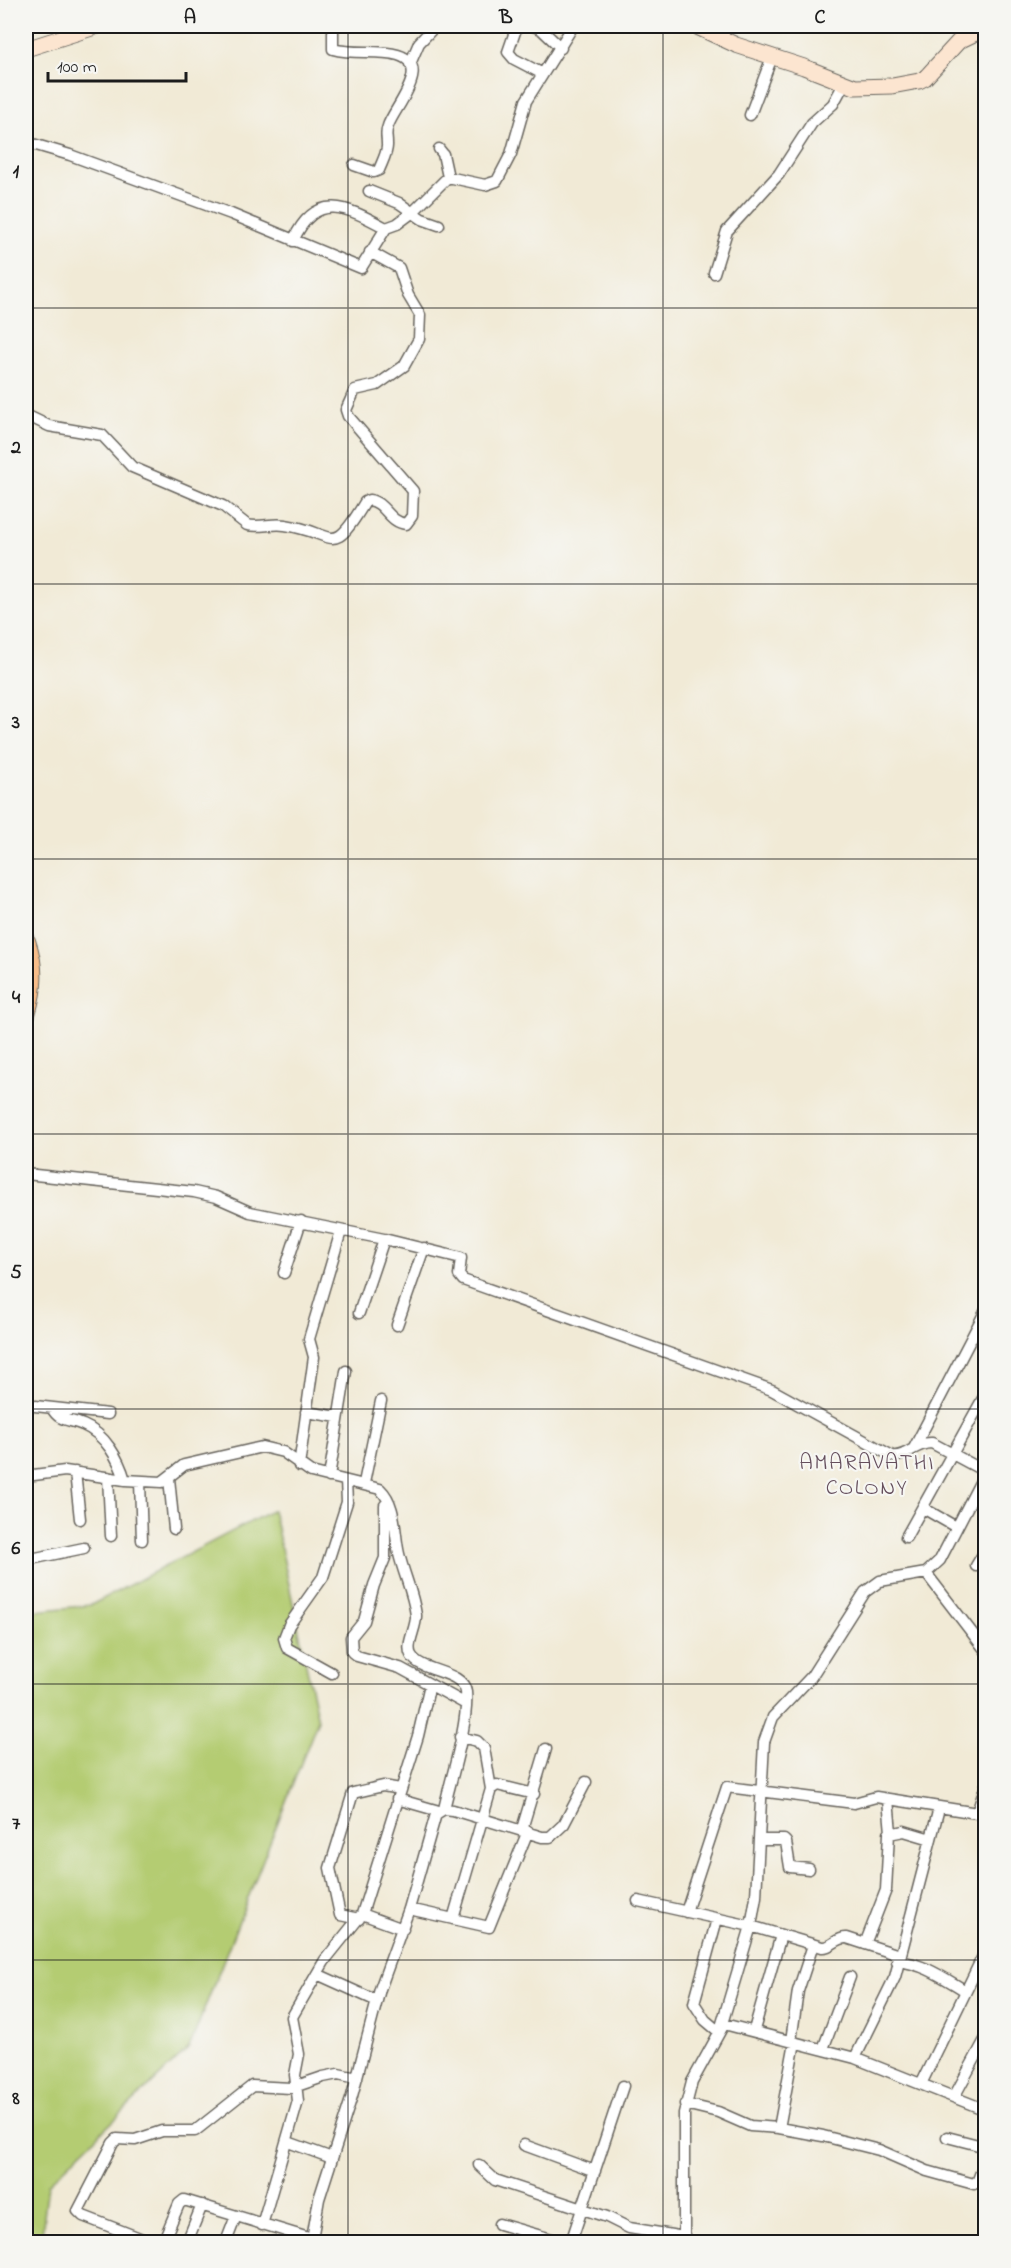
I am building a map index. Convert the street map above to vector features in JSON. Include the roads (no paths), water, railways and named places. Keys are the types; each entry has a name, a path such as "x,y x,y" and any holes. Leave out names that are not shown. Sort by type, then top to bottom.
{"highway":[{"path":"26,941 32,959 34,985 26,1014"}],"street":[{"path":"26,49 98,26"},
{"path":"333,26 331,45 335,50 398,55 410,64"},
{"path":"354,165 374,172 379,170 386,150 385,134 390,120 412,82 410,64 419,43 435,26"},
{"path":"518,26 508,52 514,58 543,74"},
{"path":"533,26 541,29 561,48"},
{"path":"448,177 485,185 497,182 512,154 526,101 573,26"},
{"path":"695,26 716,37 844,84 866,88 919,81 926,78 959,41 979,29"},
{"path":"750,115 772,57"},
{"path":"714,273 727,231 779,174 812,123 833,104 844,84"},
{"path":"26,142 70,155 231,214 360,268 386,228 397,225 413,212 448,177"},
{"path":"439,149 443,154 448,177"},
{"path":"369,191 399,202 427,221 439,225"},
{"path":"292,241 306,218 334,206 345,208 386,228"},
{"path":"26,415 49,426 102,435 132,467 223,506 247,525 283,524 329,538 338,538 348,530 365,502 369,500 378,502 392,519 406,524 412,516 413,491 346,413 347,405 356,390 377,385 407,363 419,339 421,327 420,315 408,295 399,268 370,252"},
{"path":"26,1174 194,1192 221,1199 250,1212 384,1239 461,1258 459,1275 463,1280 772,1390 892,1456 901,1456 923,1443 932,1443 985,1472 940,1560 926,1573 874,1584 860,1599 811,1677 775,1713 764,1742 760,1840 756,1896 751,1926 719,2029 692,2082 685,2104 683,2127 684,2240 629,2228 582,2209 495,2180 479,2164"},
{"path":"284,1274 301,1221"},
{"path":"299,1466 314,1357 309,1339 341,1231"},
{"path":"359,1312 384,1239"},
{"path":"397,1325 424,1248"},
{"path":"914,1448 986,1310"},
{"path":"329,1477 346,1371"},
{"path":"906,1537 986,1393"},
{"path":"364,1483 381,1401"},
{"path":"26,1405 108,1414"},
{"path":"52,1408 60,1418 85,1425 101,1437 120,1465 125,1480"},
{"path":"306,1412 338,1417"},
{"path":"26,1476 57,1471 140,1482 162,1482 184,1465 262,1446 283,1452 299,1466 329,1477 364,1483 380,1489 394,1519 399,1553 410,1584 416,1616 410,1647 411,1655 417,1661 464,1685 465,1703 460,1737 442,1810 377,2001 357,2078 320,2199 311,2241"},
{"path":"75,1472 80,1520"},
{"path":"108,1477 111,1536"},
{"path":"169,1478 174,1528"},
{"path":"332,1673 287,1648 283,1642 289,1625 323,1577 347,1502 346,1481"},
{"path":"140,1482 142,1540"},
{"path":"386,1498 386,1554 364,1621 351,1636 350,1645 357,1656 400,1668 465,1703"},
{"path":"923,1508 956,1527"},
{"path":"26,1560 84,1548"},
{"path":"976,1566 986,1549"},
{"path":"926,1573 986,1651"},
{"path":"262,2225 288,2142 298,2101 296,2087 299,2058 292,2017 317,1974 360,1916 418,1736 430,1683"},
{"path":"453,1919 491,1789 484,1748 477,1741 460,1737"},
{"path":"409,1909 484,1928 492,1924 525,1830 546,1749"},
{"path":"402,1929 360,1916 340,1915 330,1873 353,1793 383,1786 442,1810 525,1830 542,1837 557,1834 586,1782"},
{"path":"491,1789 497,1785 534,1794"},
{"path":"686,1912 723,1791 729,1787 762,1794 854,1803 876,1797 977,1813 986,1785"},
{"path":"865,1944 886,1890 889,1868 887,1843 891,1832 888,1800"},
{"path":"855,2058 895,1977 898,1958 939,1808"},
{"path":"891,1832 912,1832 931,1839"},
{"path":"760,1840 786,1842 790,1867 809,1869"},
{"path":"638,1901 751,1926 828,1947 843,1937 933,1970 966,1991"},
{"path":"717,1919 694,2003 705,2019 719,2029"},
{"path":"754,2030 781,1935"},
{"path":"921,2084 984,1958 986,1943"},
{"path":"779,2128 793,2041 798,1991 813,1944"},
{"path":"317,1974 377,2001"},
{"path":"823,2049 850,1977"},
{"path":"719,2029 732,2024 855,2058 986,2110"},
{"path":"954,2097 986,2038"},
{"path":"150,2242 83,2216 78,2211 117,2139 135,2140 162,2131 195,2131 252,2086 296,2087 309,2081 338,2074 357,2078"},
{"path":"571,2242 623,2086"},
{"path":"685,2104 718,2112 750,2126 779,2128 879,2150 927,2171 966,2184 974,2184 978,2180 986,2159"},
{"path":"947,2137 986,2147"},
{"path":"288,2142 332,2158"},
{"path":"524,2145 595,2171"},
{"path":"163,2242 182,2201 202,2205 311,2241 331,2242"},
{"path":"187,2242 202,2205"},
{"path":"226,2242 236,2216"},
{"path":"498,2224 562,2242"}],"district":[{"name":"AMARAVATHI COLONY","path":"867,1476"}]}
